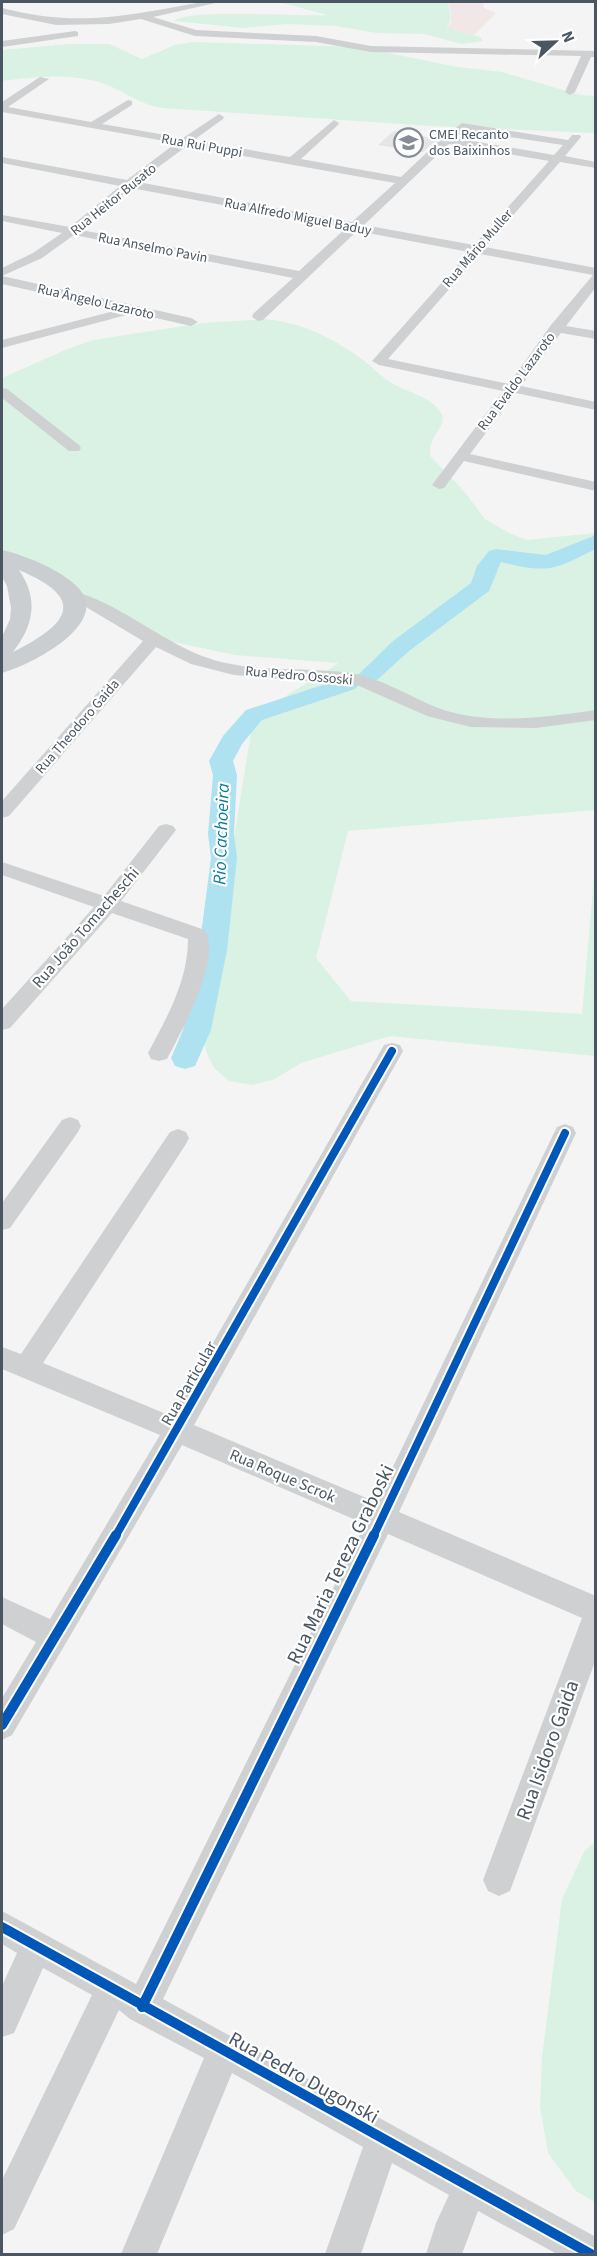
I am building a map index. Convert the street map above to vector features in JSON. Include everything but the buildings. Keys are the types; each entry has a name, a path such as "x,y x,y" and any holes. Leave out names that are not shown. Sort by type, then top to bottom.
{"main road":[{"path":"2,556 55,580 72,596 75,608 71,620 52,640 2,666"},
{"path":"2,565 18,584 22,611 28,621 44,626 71,620"},
{"path":"2,651 14,636 27,602 42,595 72,596"}],"street":[{"path":"2,11 61,24 104,22 215,2"},
{"path":"138,15 195,33 316,39 371,49 591,54 570,92"},
{"path":"2,44 92,32 100,30 104,22"},
{"path":"2,108 44,79"},
{"path":"91,126 128,103"},
{"name":"Rua Rui Puppi","path":"2,108 403,181"},
{"name":"Rua Heitor Busato","path":"2,272 33,258 73,231 129,184 219,117"},
{"path":"293,161 334,123"},
{"name":"Rua Mário Muller","path":"446,140 462,126 572,140 379,361 509,389"},
{"path":"258,317 446,140 557,158 593,161"},
{"name":"Rua Alfredo Miguel Baduy","path":"2,160 596,272"},
{"name":"Rua Anselmo Pavin","path":"2,218 304,276"},
{"name":"Rua Evaldo Lazaroto","path":"439,485 509,389 596,278"},
{"name":"Rua Ângelo Lazaroto","path":"2,280 191,322"},
{"path":"2,344 136,309"},
{"path":"556,328 596,335"},
{"path":"509,389 596,406"},
{"path":"2,392 74,448"},
{"path":"460,456 596,487"},
{"name":"Rua Pedro Ossoski","path":"72,596 95,603 115,618 153,640 198,660 232,670 314,675 363,681 436,713 466,720 506,723 561,720 596,715"},
{"name":"Rua Pedro Ossoski","path":"71,620 96,615 115,618"},
{"name":"Rua Theodoro Gaida","path":"2,812 153,640"},
{"name":"Rua João Tomacheschi","path":"2,1022 108,904 166,830"},
{"path":"2,868 198,935 199,948 191,988 159,1053"},
{"name":"Rua Particular","path":"2,1725 177,1430 392,1051"},
{"path":"2,1221 70,1126"},
{"name":"Rua Maria Tereza Graboski","path":"142,2007 382,1518 564,1132"},
{"path":"27,1367 178,1138"},
{"name":"Rua Roque Scrok","path":"2,1358 177,1430 596,1610"},
{"path":"2,1610 56,1637"},
{"name":"Rua Isidoro Gaida","path":"499,1880 596,1619"},
{"name":"Rua Pedro Dugonski","path":"2,1928 591,2254"},
{"path":"2,2021 36,1948"},
{"path":"2,2217 111,1990"},
{"path":"139,2254 211,2079 225,2053"},
{"path":"343,2254 383,2140"},
{"path":"444,2254 454,2223 471,2188"}],"shaded area":[{"path":"448,2 483,2 484,8 496,13 474,35 452,31 446,28 451,23"},
{"name":"CMEI Recanto dos Baixinhos","path":"394,131 438,139 423,152 378,145"}],"green space":[{"path":"279,2 448,2 450,18 446,28 480,37 483,41 462,44 424,34 377,33 335,26 286,24 243,28 174,21 184,17 222,14 327,15"},
{"path":"193,42 360,47 457,67 502,72 580,95 595,96 595,133 431,126 163,108 145,103 108,85 86,79 50,77 2,81 2,50 70,44 109,44 142,59 175,45"},
{"path":"266,319 293,324 329,338 363,360 388,381 433,404 442,415 443,420 431,445 431,457 463,490 485,519 527,540 595,533 595,810 348,831 316,958 351,1001 582,1014 595,866 595,1056 390,1036 301,1063 273,1080 252,1085 229,1081 214,1068 206,1051 204,1037 207,1006 251,732 268,710 279,701 338,663 235,655 164,640 2,556 2,378 93,340 203,323"},
{"path":"595,1842 595,2202 576,2191 548,2153 540,2107 542,2057 562,1899 585,1850"}],"waterway":[{"name":"Rio Cachoeira","path":"369,675 401,646 481,586 488,566 496,555 520,560 549,562 596,541"},
{"name":"Rio Cachoeira","path":"185,1058 197,1030 213,950 224,858 221,834 225,775 221,761 231,741 254,715 347,684"}],"cycle path":[{"path":"2,1725 151,1474 392,1051"},
{"path":"142,2007 382,1518 565,1133"},
{"path":"2,1927 591,2254"}],"place":[{"name":"CMEI Recanto dos Baixinhos","path":"408,142"}]}
